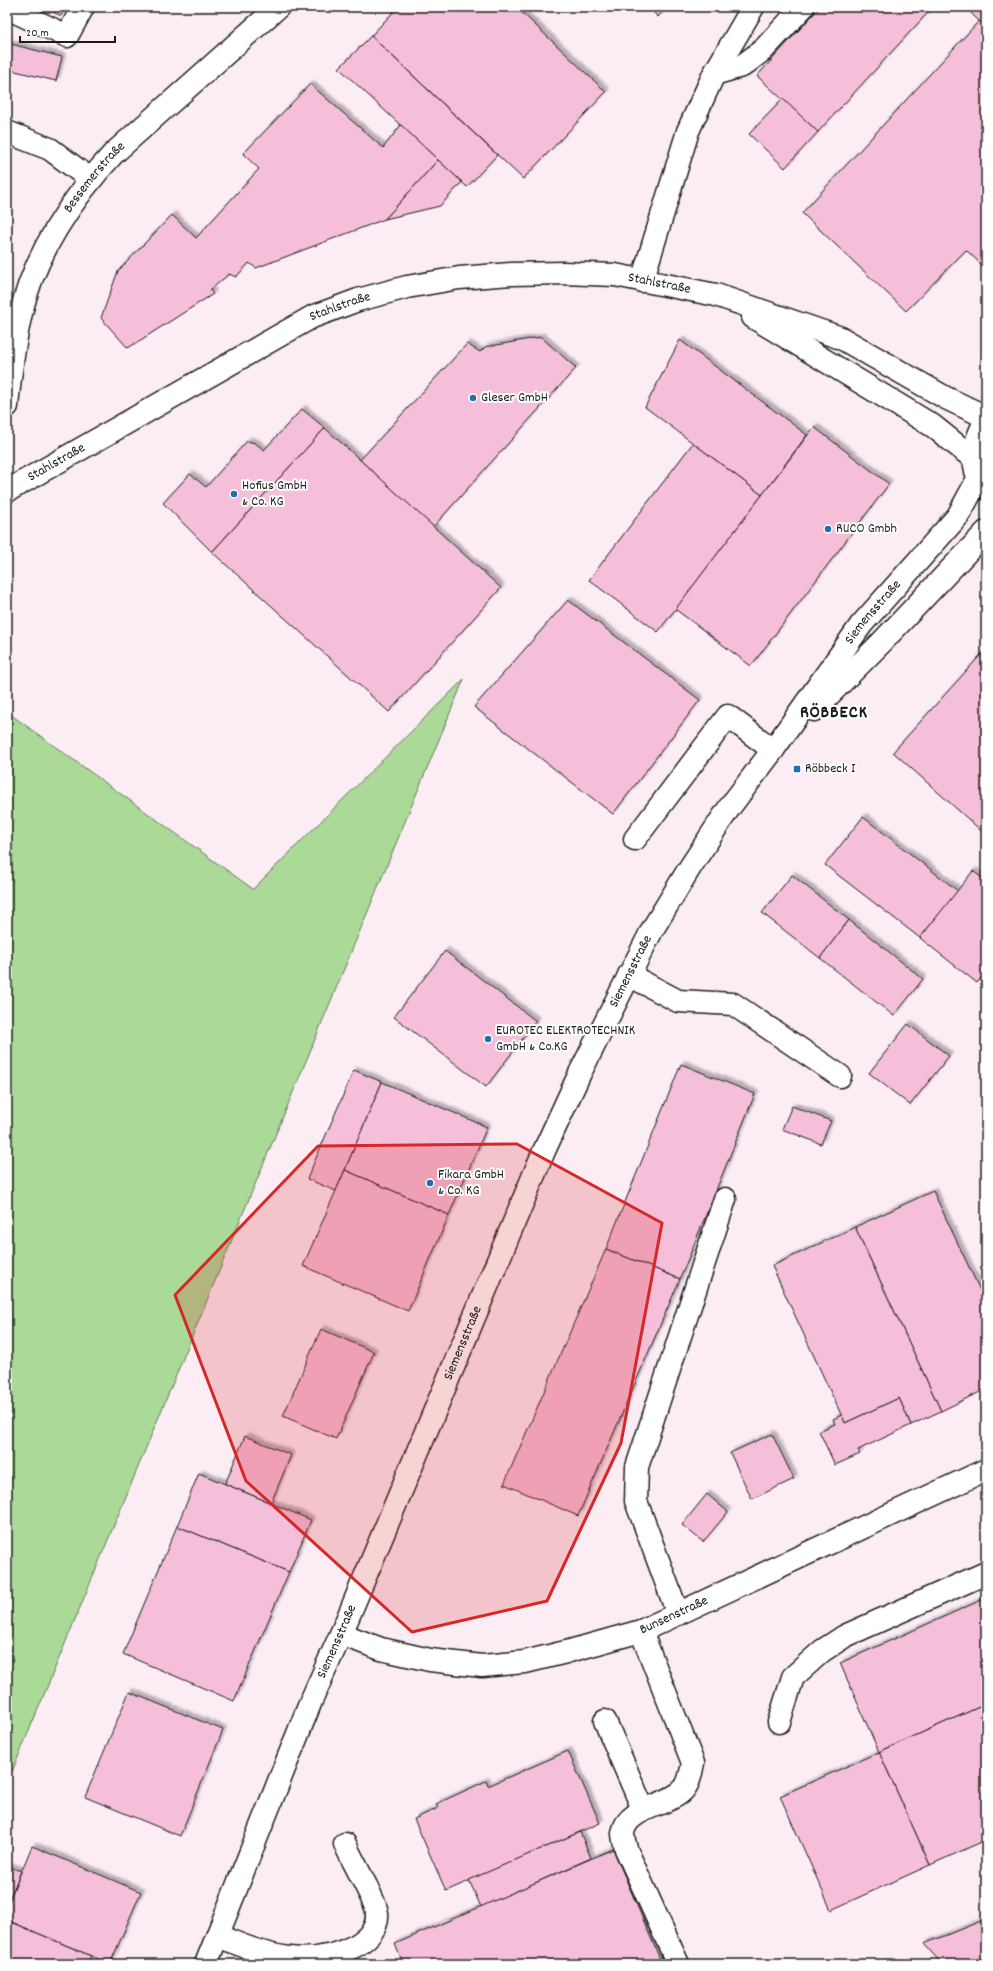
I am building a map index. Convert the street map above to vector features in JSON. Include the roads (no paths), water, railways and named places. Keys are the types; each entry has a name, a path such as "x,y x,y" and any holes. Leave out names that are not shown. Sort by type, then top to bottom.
{"street":[{"path":"7,8 67,36 83,7"},
{"name":"Bessemerstraße","path":"7,406 12,361 22,311 39,262 63,219 90,179 114,153 278,7"},
{"path":"642,281 688,131 714,74 753,7"},
{"path":"714,74 742,66 763,50 803,7"},
{"path":"7,132 50,149 90,179"},
{"name":"Stahlstraße","path":"7,491 312,317 358,300 422,284 459,278 571,273 615,275 716,295 842,338 946,398 986,418"},
{"name":"Stahlstraße","path":"716,295 933,426 972,458"},
{"path":"982,485 972,458 977,437 986,418"},
{"name":"Siemensstraße","path":"206,1964 311,1701 341,1634 544,1151 580,1073 652,930 728,808 773,750 861,625 958,516 982,485"},
{"name":"Siemensstraße","path":"773,750 880,644 986,532"},
{"path":"635,839 728,716 773,750"},
{"path":"629,975 678,1001 733,1004 840,1076"},
{"path":"678,1614 636,1500 637,1467 725,1199"},
{"name":"Bunsenstraße","path":"341,1634 380,1649 430,1660 482,1666 525,1662 641,1631 986,1470"},
{"path":"779,1722 793,1678 822,1651 845,1636 986,1573"},
{"path":"641,1631 693,1763 690,1778 685,1788 678,1795 651,1808 643,1809 627,1824 623,1834 626,1849 678,1964"},
{"path":"605,1721 643,1809"},
{"path":"218,1936 270,1958 291,1963 309,1964 332,1958 350,1950 368,1937 375,1926 377,1912 345,1844"}],"place":[{"name":"Gleser GmbH","path":"473,398"},
{"name":"Hofius GmbH & Co. KG","path":"234,494"},
{"name":"RUCO Gmbh","path":"828,529"},
{"name":"Röbbeck I","path":"797,769"},
{"name":"EUROTEC ELEKTROTECHNIK GmbH & Co.KG","path":"488,1039"},
{"name":"Fikara GmbH & Co. KG","path":"430,1183"}],"district":[{"name":"RÖBBECK","path":"834,713"}]}
